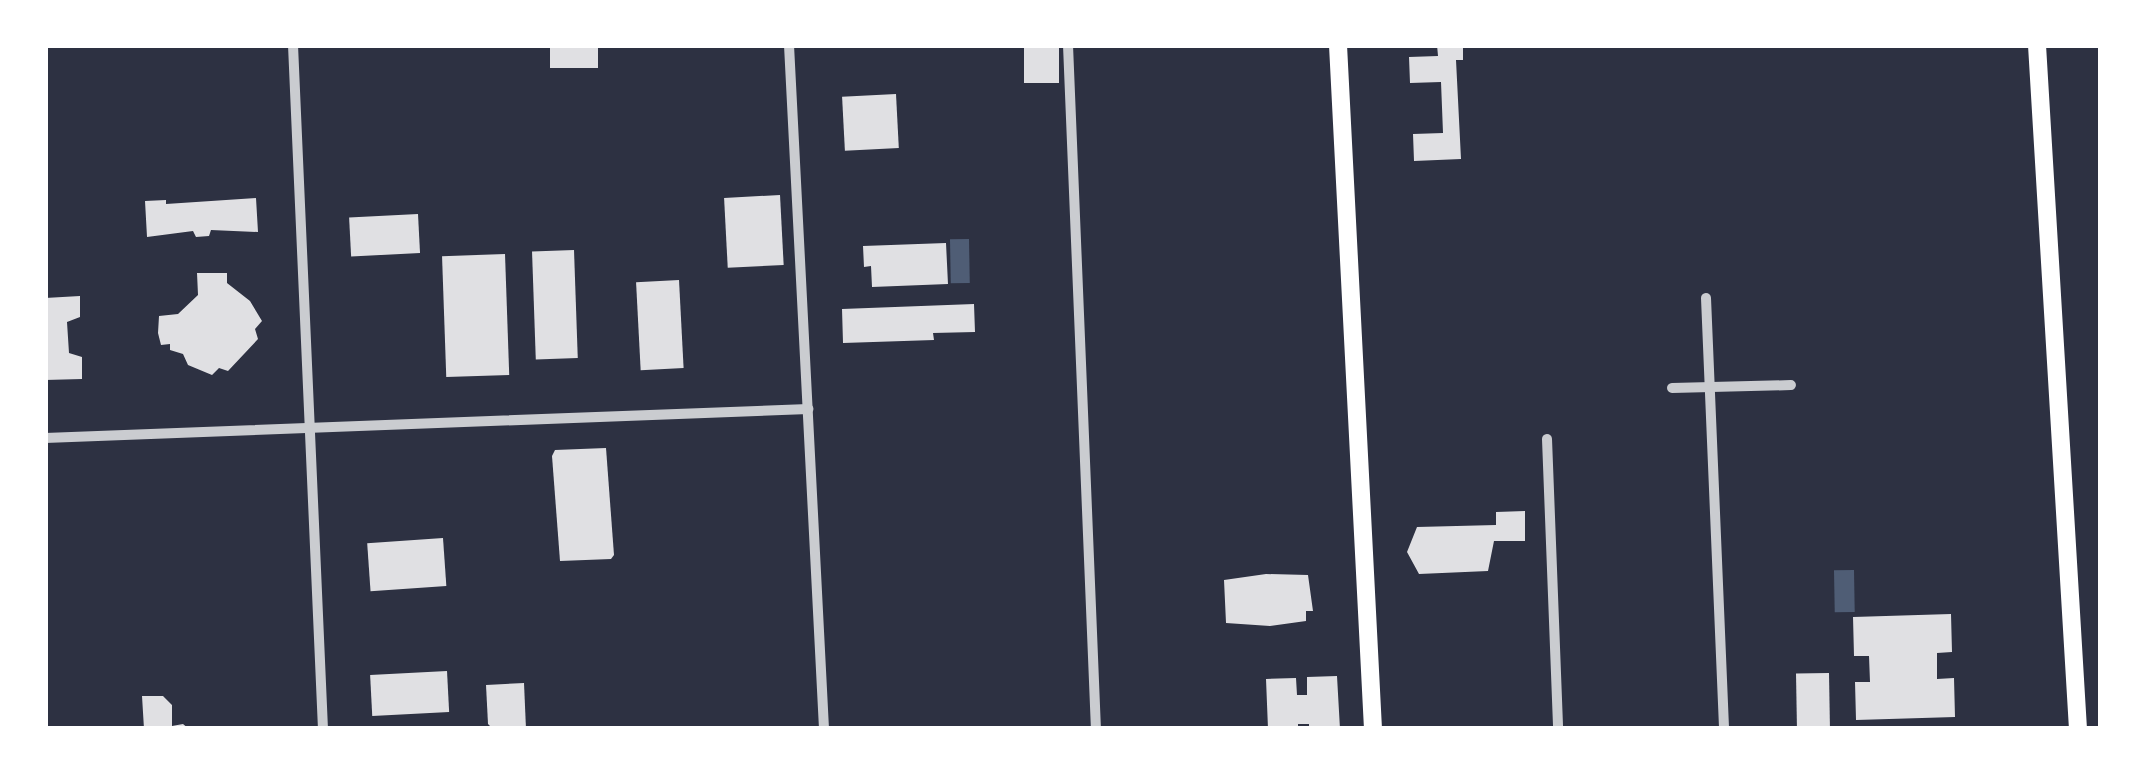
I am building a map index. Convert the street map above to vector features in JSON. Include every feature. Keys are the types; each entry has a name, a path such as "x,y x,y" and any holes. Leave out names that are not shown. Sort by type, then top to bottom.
{"main road":[{"path":"1338,45 1374,729"},
{"path":"2036,45 2078,729"}],"street":[{"path":"293,45 323,729"},
{"path":"789,45 824,729"},
{"path":"1068,45 1096,729"},
{"path":"1706,298 1724,729"},
{"path":"1672,388 1791,385"},
{"path":"45,438 808,409"},
{"path":"1547,439 1558,729"}],"water":[{"path":"950,239 969,239 970,283 951,283"},
{"path":"1834,570 1854,570 1855,612 1835,612"}],"building":[{"path":"550,45 598,45 598,68 550,68"},
{"path":"1024,45 1059,45 1059,83 1024,83"},
{"path":"1437,45 1463,45 1463,60 1456,60 1461,159 1414,161 1413,134 1443,133 1441,82 1410,83 1409,57 1438,56"},
{"path":"896,94 899,148 845,151 842,97"},
{"path":"780,195 784,265 728,268 724,198"},
{"path":"256,198 258,232 211,230 209,236 196,237 193,231 147,237 145,201 166,200 166,204"},
{"path":"418,214 420,253 351,257 349,218"},
{"path":"946,243 948,284 872,287 871,266 864,267 863,246"},
{"path":"574,250 578,358 536,359 532,251"},
{"path":"505,254 509,375 446,377 442,256"},
{"path":"197,273 227,273 227,283 250,301 262,321 255,329 258,339 228,371 219,368 212,375 188,365 183,354 170,350 170,344 161,345 158,333 159,316 178,314 198,295"},
{"path":"679,280 684,368 641,370 636,282"},
{"path":"80,296 80,317 67,322 69,353 82,357 82,379 45,380 45,298"},
{"path":"974,304 975,332 933,333 934,340 843,343 842,309"},
{"path":"606,448 614,555 611,559 560,561 552,456 555,450"},
{"path":"1525,511 1525,541 1494,541 1488,571 1419,574 1407,552 1417,527 1496,525 1496,512"},
{"path":"443,538 446,586 371,591 367,543"},
{"path":"1266,574 1308,575 1313,611 1306,611 1306,621 1270,626 1226,623 1224,580"},
{"path":"1951,614 1952,652 1937,653 1937,679 1954,678 1955,717 1856,720 1855,682 1870,682 1869,656 1854,656 1853,617"},
{"path":"447,671 449,712 372,716 370,675"},
{"path":"1829,673 1830,729 1797,729 1796,674"},
{"path":"1337,676 1340,729 1309,729 1309,724 1298,724 1298,729 1268,729 1266,679 1296,678 1297,695 1307,695 1307,677"},
{"path":"524,683 526,729 493,729 488,724 486,685"},
{"path":"142,696 163,696 172,705 172,726 183,724 189,729 144,729"}]}
